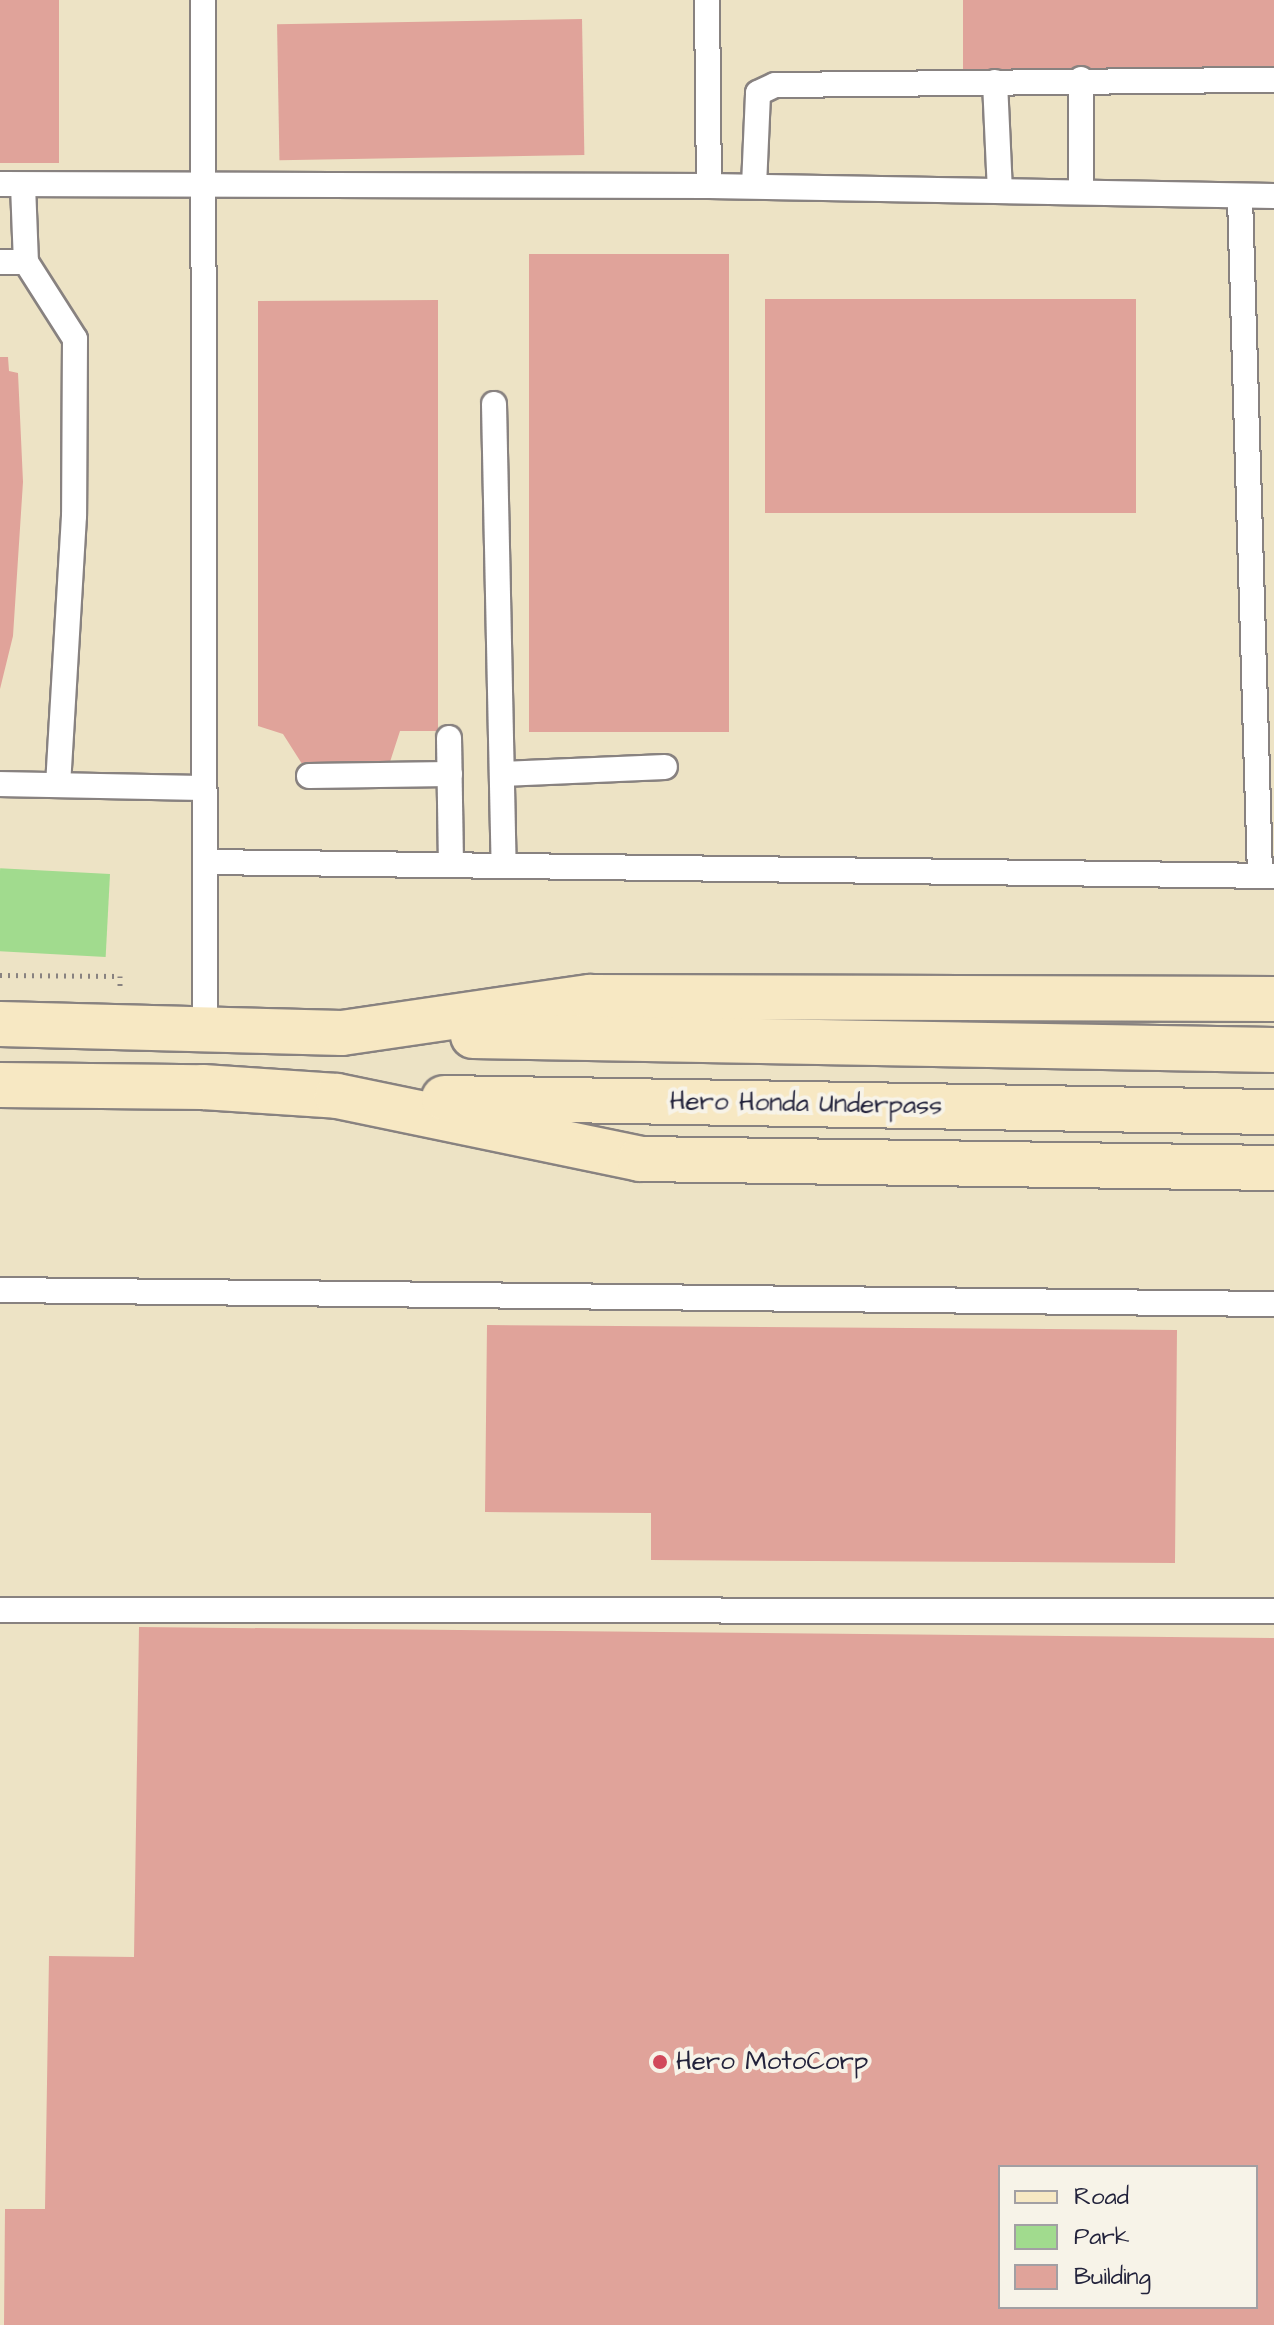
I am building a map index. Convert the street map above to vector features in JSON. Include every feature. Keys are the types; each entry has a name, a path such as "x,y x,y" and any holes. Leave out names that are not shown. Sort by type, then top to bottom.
{"main road":[{"path":"342,1033 590,997 1274,999"},
{"path":"0,1024 1274,1050"},
{"path":"0,1085 203,1087 337,1096 640,1159 1274,1168"},
{"name":"Hero Honda Underpass","path":"337,1096 1274,1112"}],"lane":[{"path":"203,0 205,1028"},
{"path":"707,0 709,186"},
{"path":"754,186 757,100 765,87 1081,79 1274,80"},
{"path":"1081,79 1081,192"},
{"path":"995,82 1000,191"},
{"path":"58,785 74,516 75,339 26,262 12,184 754,186 1274,196"},
{"path":"205,862 1267,876 1240,197"},
{"path":"0,262 26,262"},
{"path":"494,404 504,865"},
{"path":"449,738 451,864"},
{"path":"502,774 665,767"},
{"path":"309,776 450,774"},
{"path":"0,784 203,788"},
{"path":"0,1290 1274,1304"},
{"path":"0,1610 1274,1611"}],"green space":[{"path":"0,868 110,874 106,957 0,951"}],"building":[{"path":"0,0 59,0 59,163 0,163"},
{"path":"963,0 1274,0 1274,78 963,78"},
{"path":"582,19 584,155 279,160 277,24"},
{"path":"529,254 729,254 729,732 529,732"},
{"path":"765,299 1136,299 1136,513 765,513"},
{"path":"438,300 438,731 400,731 389,765 304,767 283,734 258,726 258,301"},
{"path":"0,357 8,357 9,371 18,373 23,482 13,636 0,689"},
{"path":"487,1325 1177,1330 1175,1563 651,1560 651,1513 485,1512"},
{"name":"Hero MotoCorp","path":"139,1627 1274,1638 1274,2325 4,2325 5,2209 45,2209 49,1956 134,1957"}],"place":[{"name":"Hero MotoCorp","path":"660,2062"}]}
